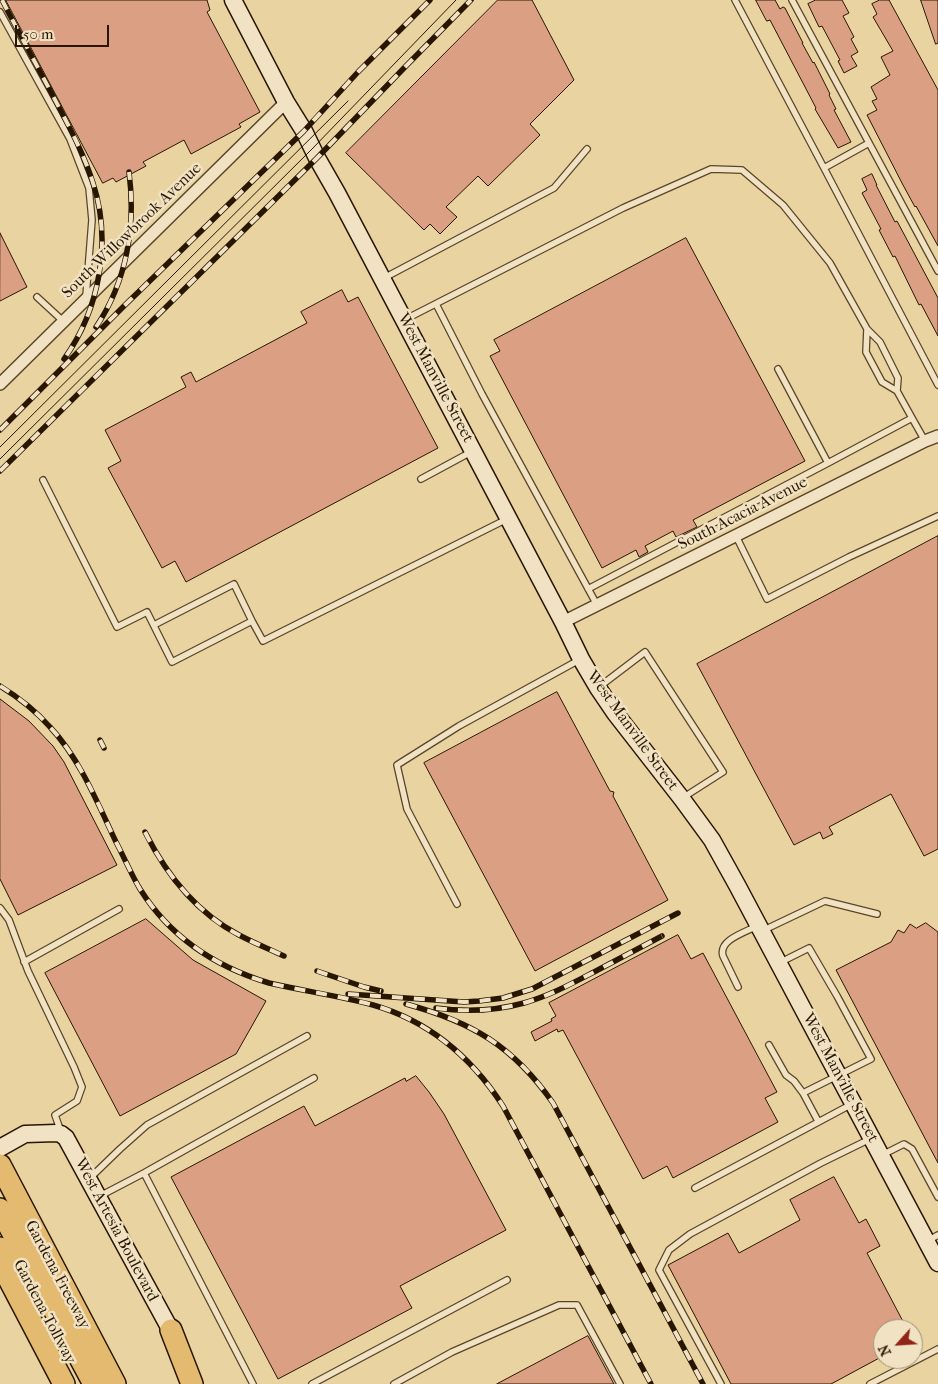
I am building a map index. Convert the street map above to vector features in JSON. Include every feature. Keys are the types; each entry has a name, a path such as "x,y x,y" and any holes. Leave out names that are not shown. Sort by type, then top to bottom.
{"highway":[{"name":"Gardena Freeway","path":"0,1166 8,1203 115,1384"},
{"name":"Gardena Tollway","path":"8,1203 94,1384"},
{"name":"Gardena Tollway","path":"0,1248 13,1253 82,1384"},
{"path":"0,1262 64,1384"},
{"path":"170,1330 192,1384"}],"street":[{"name":"West Manville Street","path":"233,0 509,518 581,659 615,713 712,840 761,928 881,1156 932,1238 938,1263"},
{"name":"South Willowbrook Avenue","path":"0,384 286,102"},
{"name":"South Acacia Avenue","path":"563,622 938,436"},
{"path":"0,1148 25,1134 62,1134"},
{"name":"West Artesia Boulevard","path":"62,1134 66,1138 200,1384"}],"lane":[{"path":"735,0 938,385"},
{"path":"792,0 938,271"},
{"path":"0,12 70,139 89,188 92,220 86,298"},
{"path":"824,168 869,143"},
{"path":"382,278 554,188 587,150"},
{"path":"404,320 623,208 711,170 742,170 784,205 830,263 867,329 880,342 898,378 897,391"},
{"path":"37,298 63,321"},
{"path":"436,304 482,394 597,605"},
{"path":"867,329 866,352 882,382 897,391 925,441"},
{"path":"778,369 828,462"},
{"path":"588,589 912,418"},
{"path":"421,479 473,452"},
{"path":"43,480 117,627 147,612 172,662 252,621"},
{"path":"736,536 767,599 849,557 938,516"},
{"path":"229,576 263,641 509,518"},
{"path":"154,625 234,584"},
{"path":"598,688 645,652 723,772 682,799"},
{"path":"457,904 407,809 397,765 458,726 581,659"},
{"path":"738,988 722,952 724,946 731,939 825,901 877,914"},
{"path":"0,908 9,920 24,962 82,1086 77,1101 55,1115 62,1134"},
{"path":"24,962 119,909"},
{"path":"779,963 809,948 870,1059 804,1093"},
{"path":"89,1180 147,1125 307,1036"},
{"path":"769,1045 786,1075 804,1093 818,1121"},
{"path":"98,1197 144,1174 314,1078"},
{"path":"695,1188 854,1103"},
{"path":"721,1384 659,1270 669,1250 690,1234 872,1138"},
{"path":"881,1156 904,1144 912,1149 938,1197"},
{"path":"144,1174 253,1384"},
{"path":"312,1384 507,1280"},
{"path":"394,1384 452,1352 559,1305 577,1304 620,1384"},
{"path":"870,1384 938,1348"}],"building":[{"path":"6,0 207,0 210,10 207,12 260,112 239,124 241,127 191,154 184,140 143,162 146,166 116,182 113,178 103,183"},
{"path":"498,0 532,0 574,80 530,124 540,135 488,186 478,176 446,207 457,217 440,234 430,224 424,230 346,153"},
{"path":"756,0 775,0 780,9 785,8 830,94 836,109 834,110 851,142 838,148 815,109 770,20 767,21"},
{"path":"816,0 842,0 849,13 843,16 854,37 851,39 858,52 851,56 857,66 844,73 838,61 840,60 822,26 819,27 808,4"},
{"path":"880,0 889,0 938,90 938,246 903,185 867,115 877,110 872,101 877,99 871,87 890,75 881,57 893,51 873,17 877,14 872,4"},
{"path":"921,0 938,0 938,43 936,44"},
{"path":"872,174 895,222 897,221 938,298 938,336 921,304 919,305 895,256 893,257 862,193 867,190 862,179"},
{"path":"0,233 27,287 0,301"},
{"path":"686,238 805,461 693,520 697,527 676,537 673,531 645,546 648,552 639,557 636,550 602,568 490,356 500,351 494,340"},
{"path":"342,290 348,302 358,297 438,448 186,582 175,561 162,568 108,468 121,461 105,430 186,387 181,377 191,372 196,382 307,323 301,312"},
{"path":"938,536 938,849 924,856 891,794 829,827 833,834 823,839 820,832 794,845 697,664"},
{"path":"557,692 610,791 614,792 613,796 668,900 535,971 424,763"},
{"path":"0,699 29,721 53,746 64,762 117,865 18,915 0,879"},
{"path":"146,919 193,960 266,1001 236,1054 120,1116 45,973"},
{"path":"926,923 938,932 938,1163 836,970 891,942 898,930 904,933 910,924 916,928"},
{"path":"678,935 691,959 703,953 777,1092 765,1098 778,1122 673,1178 667,1166 643,1179 563,1030 558,1032 557,1029 535,1041 531,1032 552,1021 551,1019 556,1016 549,1003"},
{"path":"416,1076 444,1114 506,1230 400,1286 412,1308 278,1379 171,1177 304,1106 315,1126 405,1078 406,1081"},
{"path":"834,1177 859,1223 866,1219 880,1246 867,1253 902,1319 873,1319 873,1361 831,1384 731,1384 668,1265 728,1233 739,1253 800,1220 790,1200"},
{"path":"588,1336 614,1384 497,1384"}],"tram line":[{"path":"0,459 312,149 456,0"},
{"path":"0,447 348,101"}],"railway":[{"path":"2,0 80,148 99,205 102,251 94,297 86,319 64,359"},
{"path":"0,430 304,131 358,72 430,0"},
{"path":"0,471 317,158 471,0"},
{"path":"96,327 115,291 127,252 131,213 129,172"},
{"path":"0,686 33,710 61,739 87,782 140,889 165,922 180,936 213,959 249,976 269,983 373,1005 413,1021 431,1031 463,1057 477,1072 503,1106 651,1384"},
{"path":"100,740 104,748"},
{"path":"145,832 163,863 196,904 224,926 284,956"},
{"path":"348,994 464,1002 503,998 532,989 678,913"},
{"path":"436,1008 458,1010 491,1009 513,1006 533,1000 568,985 662,936"},
{"path":"317,971 381,991"},
{"path":"406,1004 430,1011 471,1028 506,1051 538,1083 553,1103 703,1384"}]}
